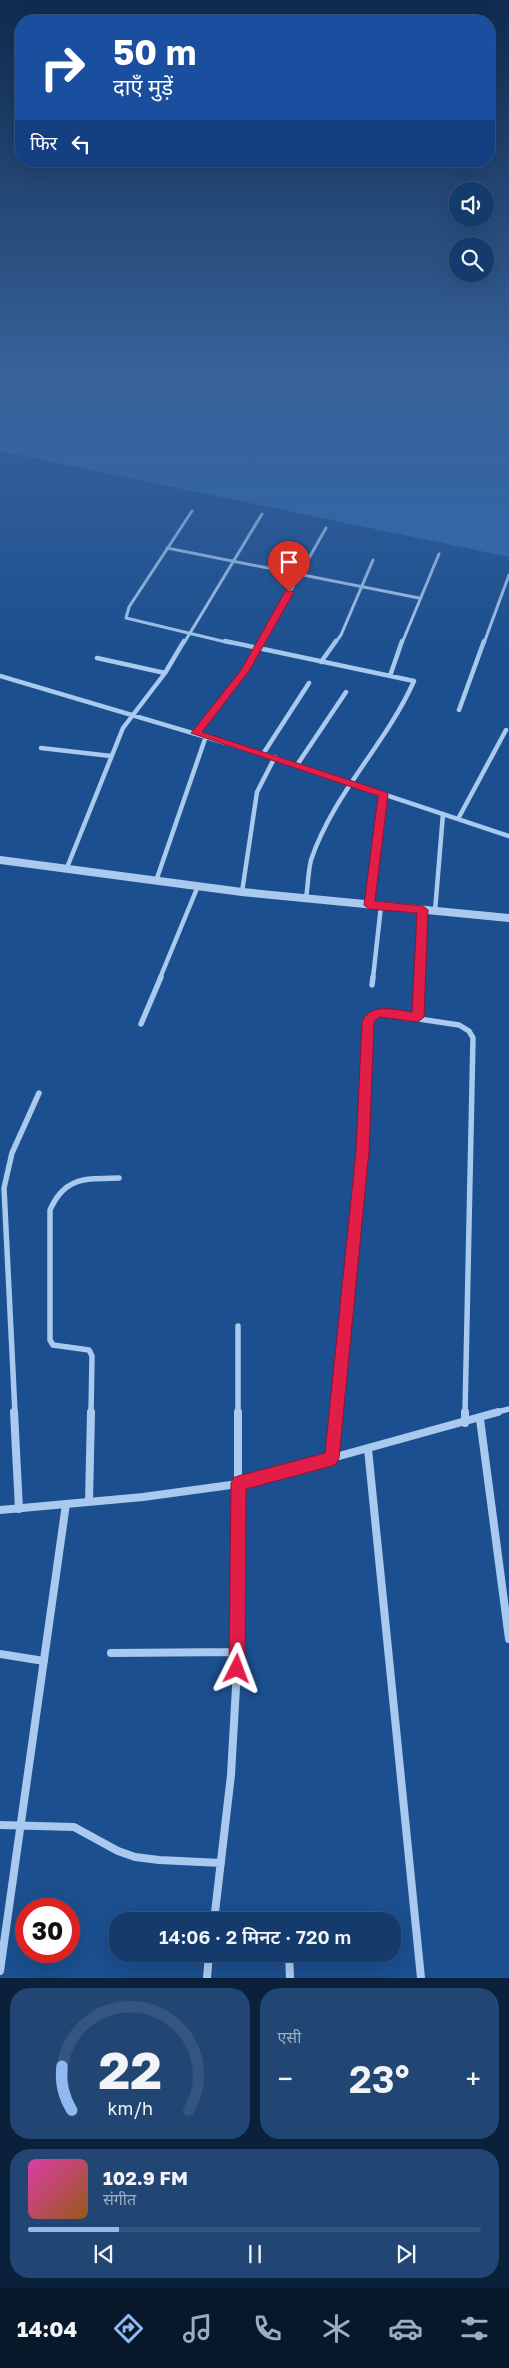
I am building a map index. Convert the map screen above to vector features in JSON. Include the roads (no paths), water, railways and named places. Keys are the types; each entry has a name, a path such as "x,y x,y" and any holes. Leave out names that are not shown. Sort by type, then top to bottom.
{"street":[{"path":"192,511 125,616 130,620 414,681 403,706 337,805 314,852 306,898"},
{"path":"66,870 120,734 132,715 165,674 262,514"},
{"path":"196,733 238,680 258,649 326,528"},
{"path":"168,548 419,598"},
{"path":"390,676 419,598 439,554"},
{"path":"321,662 341,635 373,560"},
{"path":"459,710 509,575"},
{"path":"97,658 165,674"},
{"path":"0,676 206,736 509,836"},
{"path":"263,754 309,682"},
{"path":"297,765 346,692"},
{"path":"458,819 506,730"},
{"path":"156,881 206,736"},
{"path":"41,748 111,756"},
{"path":"242,892 257,792 275,758"},
{"path":"369,905 383,794"},
{"path":"435,911 442,814"},
{"path":"0,860 242,892 509,918"},
{"path":"142,1024 198,886"},
{"path":"372,985 381,906"},
{"path":"418,1017 423,910"},
{"path":"332,1458 362,1151 368,1021 372,1015 378,1013 418,1017 459,1025 469,1031 472,1038 465,1423"},
{"path":"19,1509 4,1188 12,1153 39,1092"},
{"path":"89,1502 92,1356 89,1350 83,1348 53,1346 50,1340 50,1210 55,1196 66,1185 80,1180 119,1178"},
{"path":"215,1912 231,1775 238,1652 238,1326"},
{"path":"0,1510 143,1497 238,1484 480,1419 509,1409"},
{"path":"480,1419 509,1639"},
{"path":"368,1449 421,1978"},
{"path":"0,1971 66,1504"},
{"path":"111,1653 238,1652"},
{"path":"0,1654 44,1661"},
{"path":"0,1826 74,1827 85,1831 110,1848 140,1858 221,1863"},
{"path":"207,1978 208,1962"},
{"path":"289,1962 290,1978"}]}
